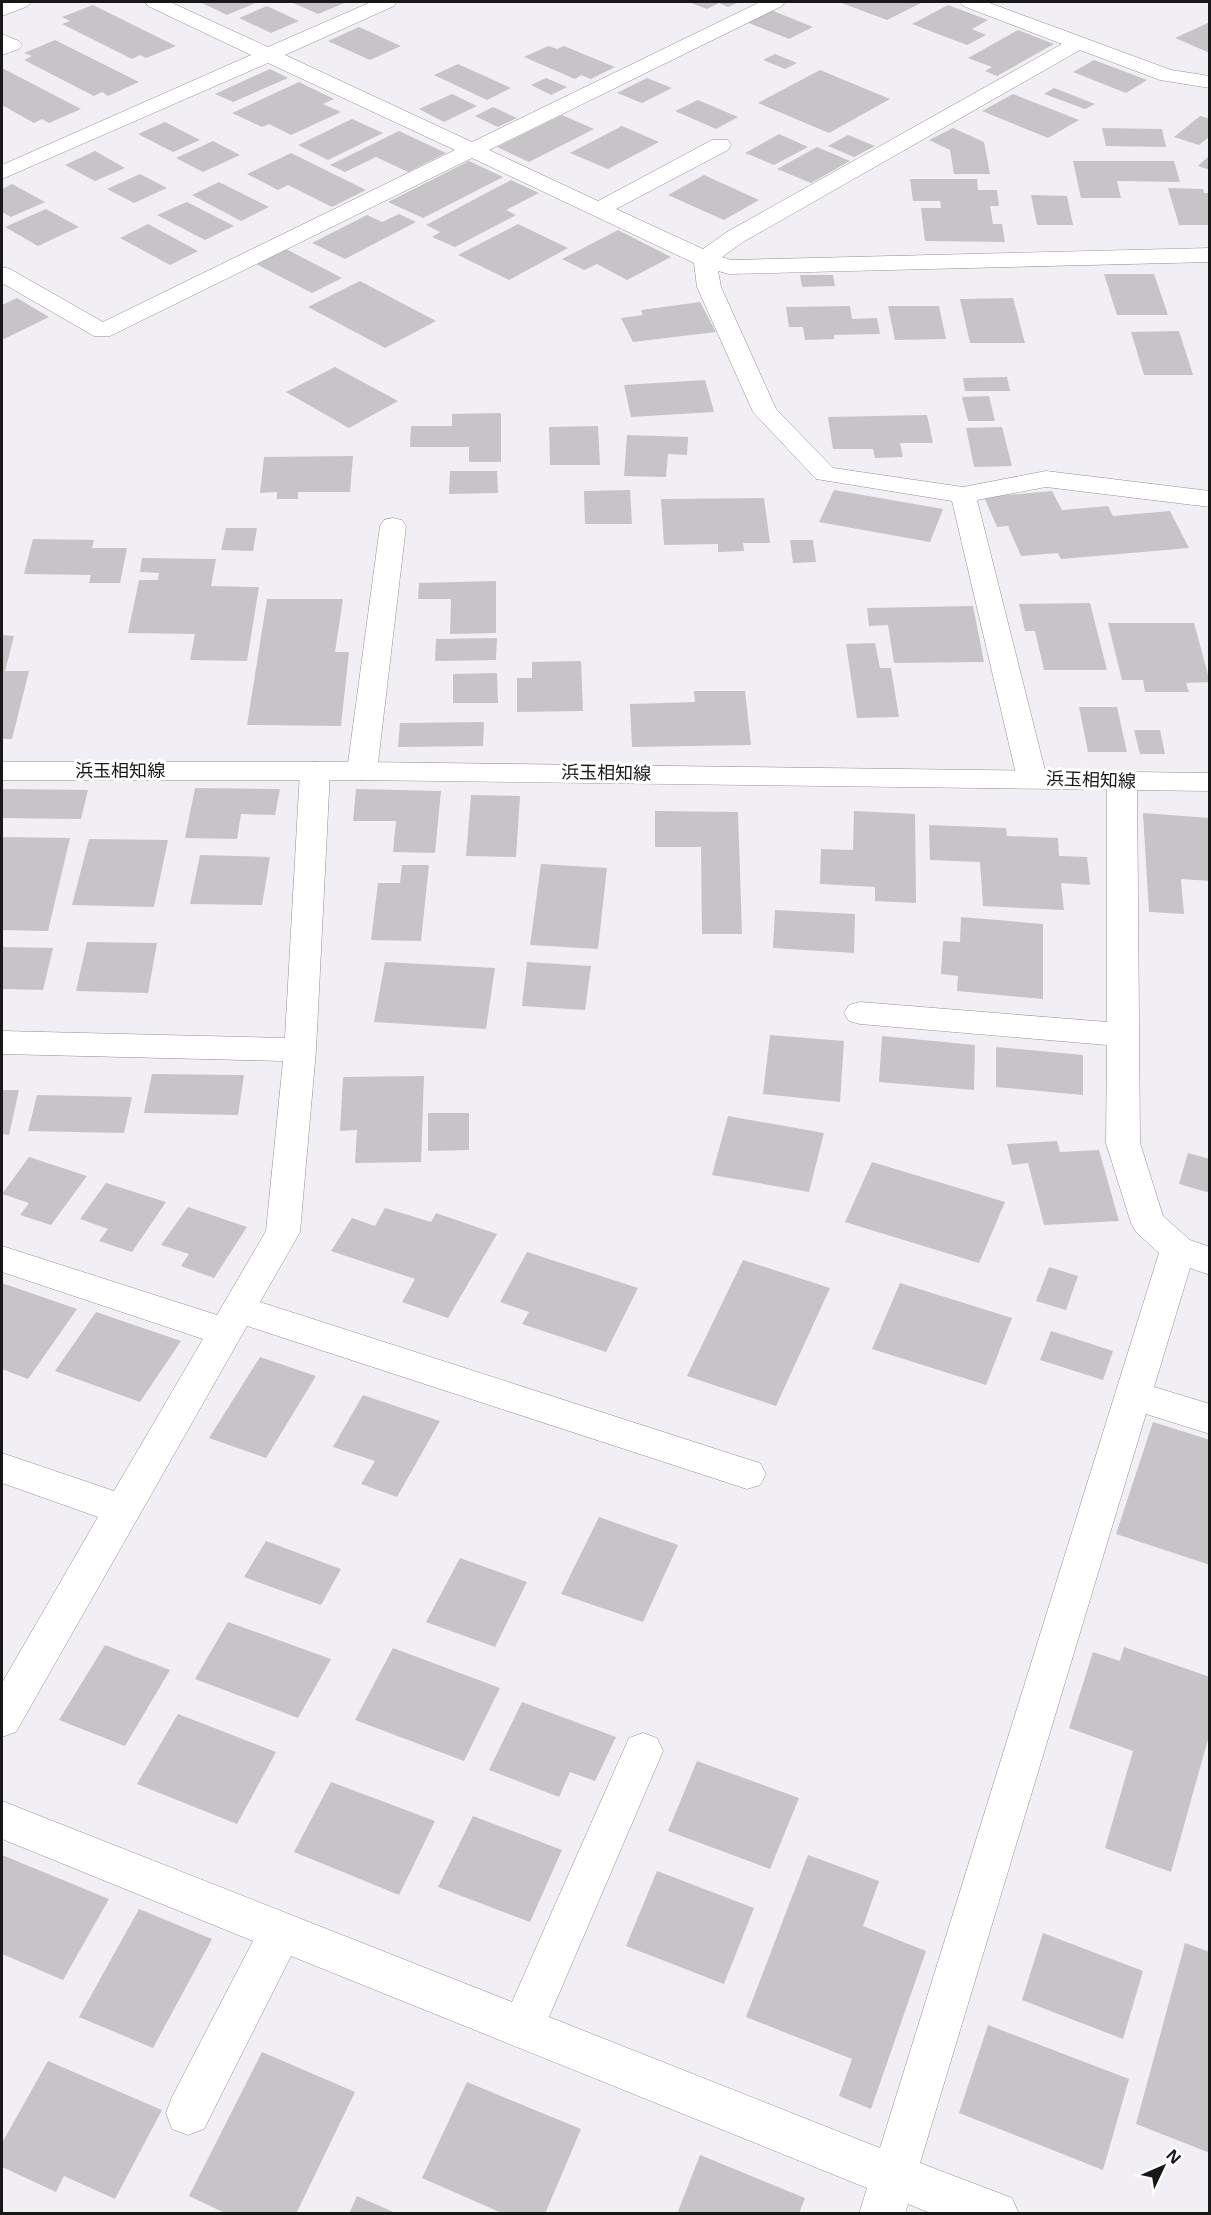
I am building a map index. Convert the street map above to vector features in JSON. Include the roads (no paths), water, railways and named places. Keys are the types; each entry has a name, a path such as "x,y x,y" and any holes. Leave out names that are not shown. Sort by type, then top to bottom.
{"street":[{"path":"2,9 21,2"},
{"path":"155,2 705,259 729,267 1209,255"},
{"path":"2,173 380,2"},
{"path":"2,274 102,331 775,2"},
{"path":"970,2 1076,44 1167,76 1209,82"},
{"path":"2,40 12,45 2,49"},
{"path":"705,259 735,237 1076,44"},
{"path":"598,209 720,145"},
{"path":"705,259 709,287 765,412 825,474 963,495 1046,479 1209,499"},
{"path":"963,495 1032,778"},
{"path":"362,771 393,526"},
{"name":"浜玉相知線","path":"2,771 362,771 1209,782"},
{"path":"2,1719 283,1233 300,1050 315,771"},
{"path":"888,2195 1133,1395 1194,1256 1149,1223 1123,1143 1122,781"},
{"path":"860,1013 1121,1035"},
{"path":"2,1042 300,1050"},
{"path":"2,1259 232,1321 747,1474"},
{"path":"1133,1395 1209,1419"},
{"path":"2,1468 122,1510"},
{"path":"523,2027 643,1751"},
{"path":"2,1820 523,2027 888,2195 996,2214"},
{"path":"188,2113 281,1931"}]}
